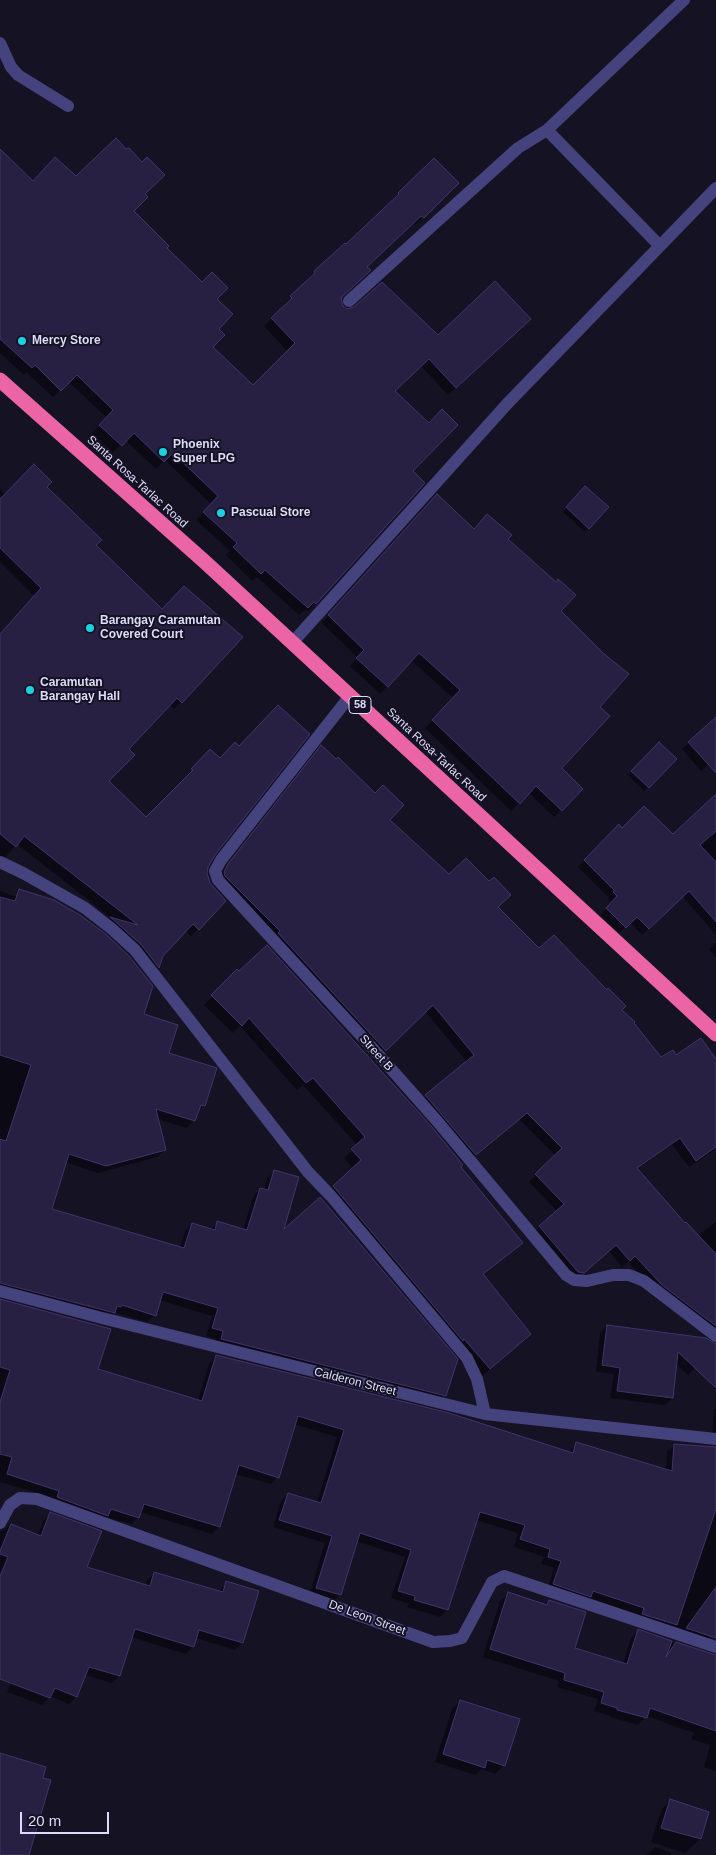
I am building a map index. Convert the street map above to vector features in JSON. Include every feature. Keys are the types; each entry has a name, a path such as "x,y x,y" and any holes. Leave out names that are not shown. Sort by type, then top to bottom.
{"highway":[{"name":"Santa Rosa-Tarlac Road","path":"0,380 205,562 716,1034"}],"street":[{"path":"349,301 518,148 547,130 684,0"},
{"path":"0,43 11,67 18,75 68,106"},
{"path":"547,130 660,246"},
{"path":"292,643 507,404 716,188"},
{"name":"Street B","path":"350,696 221,860 215,870 218,880 438,1122 566,1275 574,1280 587,1281 613,1275 629,1275 644,1281 716,1336"},
{"path":"0,862 84,908 112,928 135,950 308,1172 331,1196 467,1358 477,1379 485,1414"},
{"name":"Calderon Street","path":"0,1291 485,1414 716,1439"},
{"name":"De Leon Street","path":"0,1523 10,1505 20,1498 37,1498 432,1642 462,1638 492,1582 504,1576 716,1647"}],"building":[{"path":"116,138 142,162 147,157 165,175 145,194 148,197 134,211 169,246 167,248 202,282 212,272 228,288 217,299 233,314 219,329 225,335 213,347 253,385 295,343 271,318 292,298 290,296 315,273 314,271 346,244 434,158 459,183 424,218 421,216 367,267 371,270 341,298 343,306 347,309 354,307 382,282 438,335 495,281 531,319 456,388 429,359 395,391 429,423 442,409 458,425 413,471 425,483 316,604 314,602 308,608 265,570 261,574 233,547 237,543 203,512 218,496 173,453 164,462 134,433 122,446 99,425 113,410 77,375 61,391 35,365 32,368 0,339 0,149 33,181 55,157 76,176"},
{"path":"34,464 52,482 47,487 102,540 96,545 162,609 184,586 243,637 182,703 177,698 129,749 135,755 109,781 146,817 193,770 191,769 210,749 220,758 235,742 239,746 278,705 310,734 215,855 208,867 207,873 210,883 226,901 199,930 193,924 163,956 159,968 141,944 110,917 138,925 24,836 16,847 0,834 0,634 41,588 0,548 0,499"},
{"path":"585,486 609,507 589,529 566,507"},
{"path":"437,494 474,529 487,514 512,535 508,539 556,582 558,579 576,595 561,611 603,653 629,674 600,707 610,716 562,768 583,789 562,811 536,786 520,804 432,720 460,690 419,653 388,687 356,658 364,650 328,615"},
{"path":"716,717 716,773 688,742"},
{"path":"659,742 677,759 649,788 631,771"},
{"path":"321,745 336,759 338,757 375,793 383,785 404,805 390,820 449,874 466,858 489,881 494,877 511,895 498,907 539,948 554,935 607,990 608,988 626,1006 622,1010 635,1022 661,1057 673,1050 676,1055 701,1038 716,1059 716,1147 696,1161 680,1138 637,1168 685,1223 716,1254 716,1326 662,1285 635,1256 630,1261 616,1245 584,1273 578,1272 539,1226 564,1204 535,1174 562,1148 527,1113 476,1155 425,1095 474,1055 433,1005 386,1051 278,933 280,931 225,876 224,872 228,864"},
{"path":"716,794 716,831 700,845 716,862 716,922 689,891 649,929 637,917 626,928 606,908 617,896 613,892 614,890 584,860 619,824 622,828 644,806 673,834"},
{"path":"19,889 54,900 80,915 107,935 129,956 153,986 144,1014 178,1025 169,1053 217,1068 205,1106 201,1105 195,1121 156,1109 166,1150 106,1166 69,1154 52,1209 184,1248 192,1223 215,1230 217,1221 247,1230 260,1188 268,1190 274,1170 299,1177 284,1229 320,1197 458,1359 446,1396 221,1339 223,1331 212,1328 218,1308 163,1292 156,1316 122,1305 121,1307 117,1306 115,1313 0,1283 0,1139 6,1141 31,1065 0,1055 0,897 15,901"},
{"path":"267,945 432,1127 463,1165 461,1167 523,1243 483,1274 531,1334 490,1369 464,1339 463,1341 333,1186 361,1160 351,1149 365,1137 313,1078 306,1083 249,1018 242,1026 211,995 237,969 239,971"},
{"path":"0,1299 111,1329 98,1369 202,1401 216,1355 449,1413 573,1453 576,1442 672,1471 674,1444 716,1447 716,1509 677,1625 642,1614 644,1608 593,1591 591,1597 553,1584 561,1561 548,1557 550,1549 520,1539 525,1525 480,1512 448,1610 414,1600 415,1596 398,1591 411,1550 360,1533 341,1595 316,1588 332,1536 279,1520 288,1493 321,1503 344,1430 298,1416 279,1478 239,1465 220,1527 144,1504 139,1518 111,1509 108,1516 57,1497 59,1491 7,1474 12,1457 0,1454 0,1402 10,1370 0,1367"},
{"path":"607,1325 706,1338 716,1344 716,1388 678,1352 673,1398 617,1391 620,1368 602,1365"},
{"path":"50,1512 102,1531 87,1567 150,1586 154,1572 223,1592 226,1581 259,1591 243,1643 199,1630 194,1647 135,1629 120,1676 89,1667 77,1697 55,1688 50,1698 0,1679 0,1576 8,1557 0,1554 0,1551 11,1524 41,1536"},
{"path":"716,1587 716,1638 686,1628"},
{"path":"508,1592 547,1605 549,1600 586,1612 575,1648 627,1664 638,1629 672,1641 666,1657 676,1642 716,1655 716,1731 650,1708 647,1718 617,1710 617,1708 601,1703 604,1692 564,1680 565,1673 490,1649"},
{"path":"460,1700 520,1719 505,1766 487,1760 485,1768 443,1754"},
{"path":"0,1753 46,1767 43,1778 51,1780 29,1855 0,1855"},
{"path":"670,1799 709,1812 701,1839 661,1828"}],"place":[{"name":"Mercy Store","path":"22,341"},
{"name":"Phoenix Super LPG","path":"163,452"},
{"name":"Pascual Store","path":"221,513"},
{"name":"Barangay Caramutan Covered Court","path":"90,628"},
{"name":"Caramutan Barangay Hall","path":"30,690"}]}
